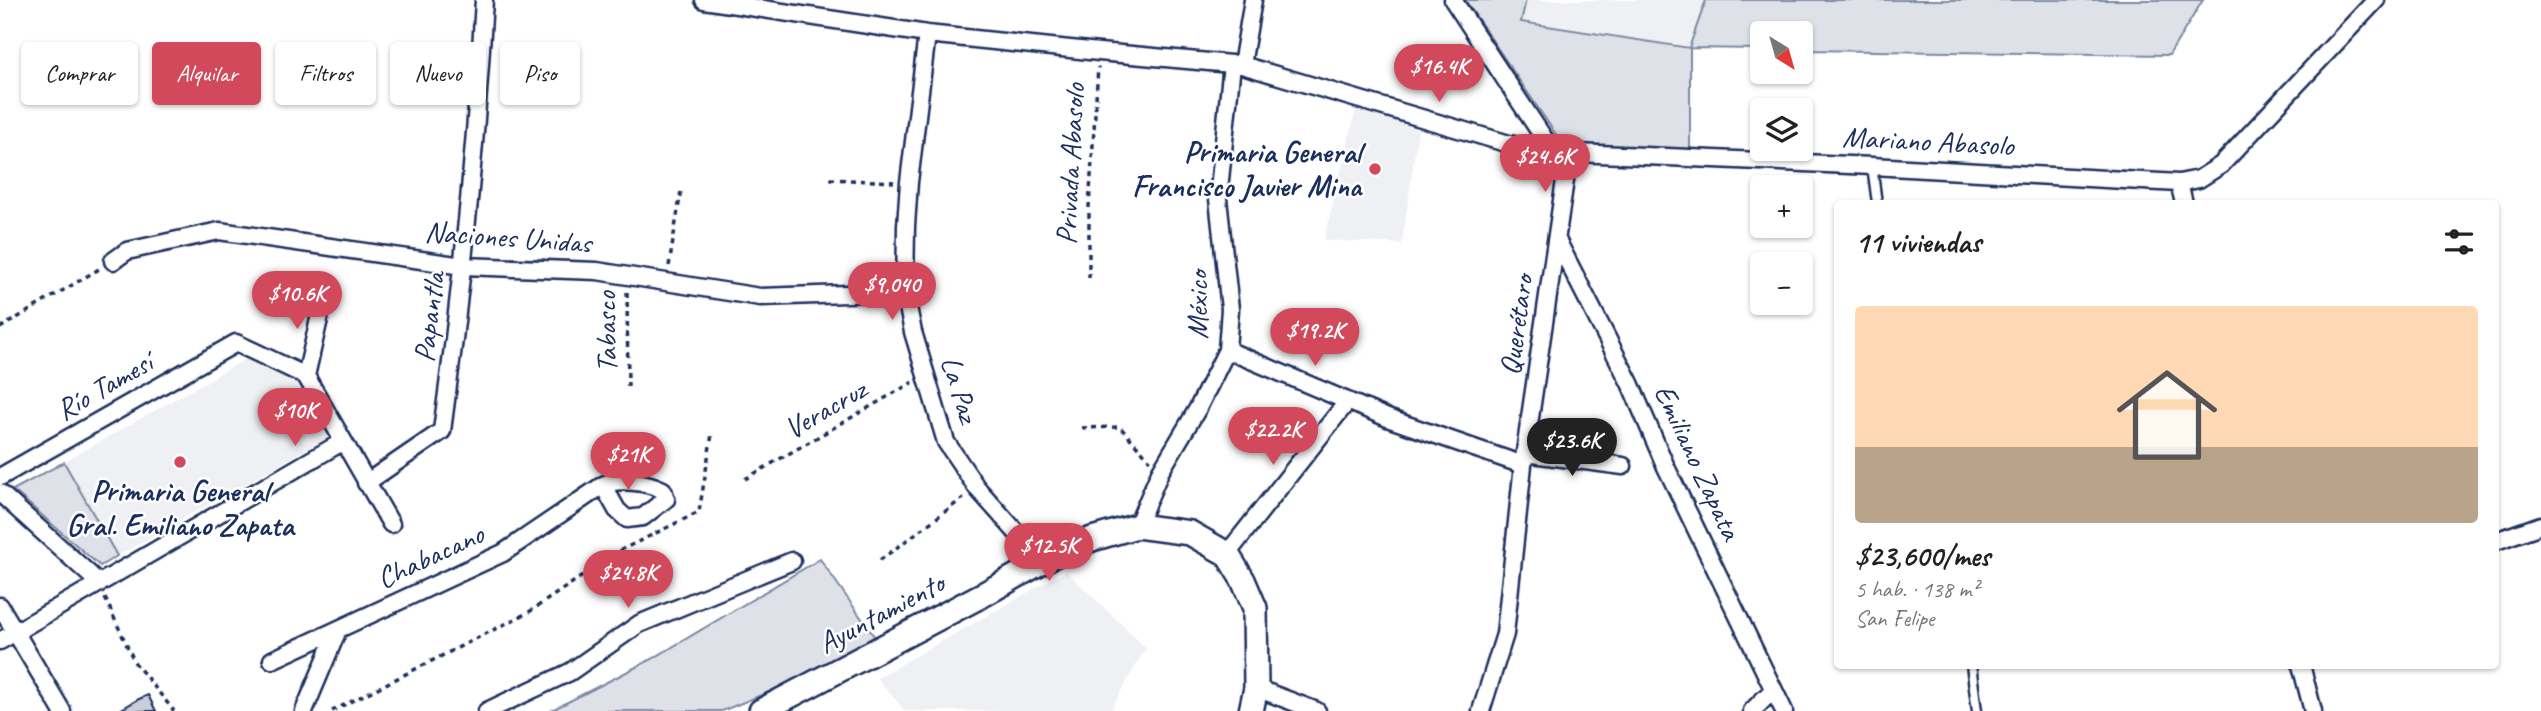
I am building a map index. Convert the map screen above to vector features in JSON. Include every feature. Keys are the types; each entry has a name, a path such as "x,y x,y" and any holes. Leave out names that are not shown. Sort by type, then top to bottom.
{"street":[{"name":"Papantla","path":"366,483 442,431 463,266 477,117 484,0"},
{"name":"Mariano Abasolo","path":"704,0 927,34 1237,64 1509,144 1561,152 2179,183 2199,180 2221,165 2376,0"},
{"name":"México","path":"1137,526 1160,472 1198,408 1227,349 1230,309 1218,199 1237,64 1253,0"},
{"path":"1453,0 1561,152"},
{"name":"La Paz","path":"927,34 909,183 905,292 913,332 946,442 977,488 1042,561"},
{"name":"Querétaro","path":"1481,711 1505,634 1524,459 1557,240 1561,152"},
{"path":"2179,183 2183,200"},
{"name":"Naciones Unidas","path":"113,261 127,251 219,231 463,266 597,271 760,297 905,292"},
{"name":"Emiliano Zapata","path":"1557,240 1630,383 1666,467 1784,711"},
{"path":"325,293 306,376 391,524"},
{"name":"Río Tamesí","path":"0,477 236,343 306,376"},
{"path":"1227,349 1348,402 1524,459 1623,466"},
{"path":"1227,554 1348,402"},
{"path":"7,637 342,442"},
{"name":"Chabacano","path":"272,660 503,553 603,485"},
{"path":"0,493 99,583"},
{"path":"2499,540 2541,525"},
{"name":"Ayuntamiento","path":"761,711 1042,561 1092,539 1137,526 1190,533 1227,554 1243,579 1255,608 1256,688 1251,711"},
{"path":"487,711 570,672 639,624 792,561"},
{"path":"0,606 7,637 62,711"},
{"path":"304,711 338,630"},
{"path":"2302,669 2313,711"},
{"path":"1256,688 1317,711"},
{"path":"1752,711 1773,690"}],"lane":[{"path":"1872,166 1877,200"},
{"path":"1971,669 1977,711"}],"path":[{"name":"Privada Abasolo","path":"1089,278 1088,207 1098,52"},
{"path":"830,178 909,183"},
{"path":"667,282 681,191"},
{"path":"0,328 113,261"},
{"name":"Tabasco","path":"627,275 628,388"},
{"name":"Veracruz","path":"746,480 926,374"},
{"path":"1082,428 1120,427 1160,472"},
{"path":"332,711 529,612 621,550 699,512 712,434"},
{"path":"880,559 977,488"},
{"path":"99,583 135,663 174,711"}],"shaded area":[{"path":"1465,0 1526,0 1521,22 1689,48 1706,0 2203,0 2169,55 1813,50 1813,21 1750,21 1750,49 1690,48 1690,152 1578,147 1557,136"},
{"path":"1526,0 1706,0 1690,48 1520,22"},
{"path":"1357,105 1418,130 1402,244 1324,240"},
{"path":"253,355 303,389 330,436 117,556 64,462"},
{"path":"64,462 117,556 100,566 13,490"},
{"path":"820,559 881,646 722,711 550,711 652,659"},
{"path":"1066,571 1146,648 1110,711 905,711 877,678"}],"building":[{"path":"148,695 156,711 118,711 139,699"}],"place":[{"name":"Primaria General Francisco Javier Mina","path":"1375,169"},
{"name":"Primaria General Gral. Emiliano Zapata","path":"180,462"}]}
